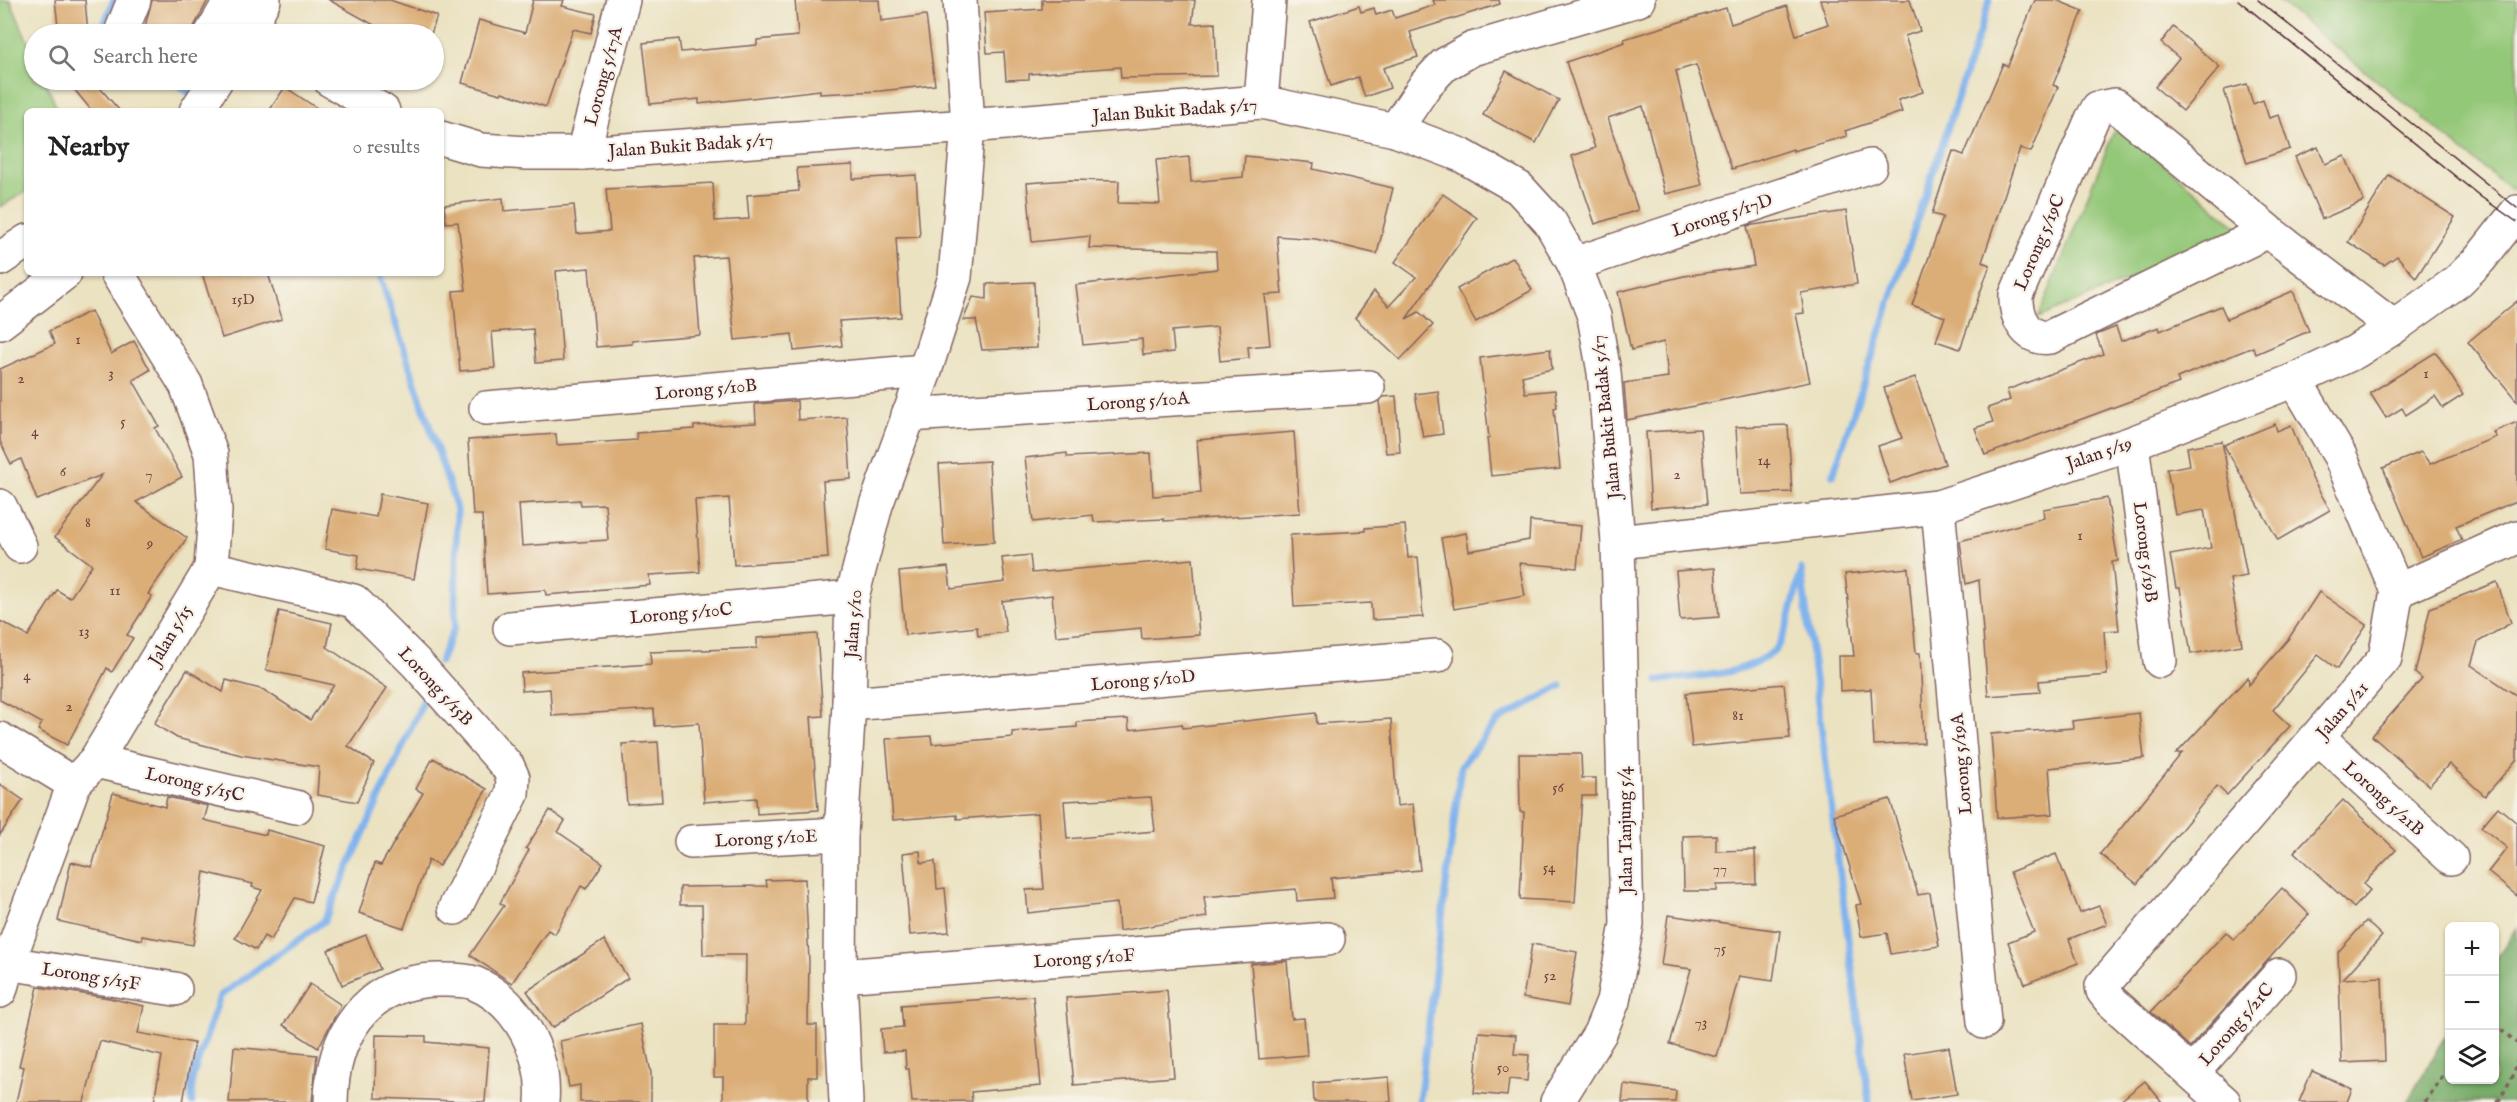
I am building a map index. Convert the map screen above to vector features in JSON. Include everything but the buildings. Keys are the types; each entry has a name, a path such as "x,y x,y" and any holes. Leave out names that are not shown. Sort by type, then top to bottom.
{"street":[{"path":"124,24 134,0"},
{"name":"Lorong 5/17A","path":"583,153 623,0"},
{"name":"Jalan 5/10","path":"846,1102 840,976 841,834 849,704 852,597 876,505 926,370 955,277 968,126 960,0"},
{"path":"1261,102 1269,0"},
{"path":"1395,130 1425,84 1444,65 1472,50 1638,0"},
{"path":"237,24 252,18"},
{"path":"198,108 209,90"},
{"path":"347,90 378,108"},
{"name":"Jalan Bukit Badak 5/17","path":"444,139 482,150 583,153 968,126 1261,102 1395,130 1461,155 1519,188 1550,222 1574,264 1594,316 1604,372 1618,542"},
{"name":"Lorong 5/19C","path":"2268,231 2050,337 2038,337 2030,333 2017,314 2016,295 2092,119 2098,108 2103,105 2115,105 2268,231 2394,327"},
{"name":"Lorong 5/17D","path":"1574,264 1870,166"},
{"name":"Jalan 5/19","path":"1618,542 1938,507 2132,443 2295,380 2355,352 2458,281 2480,259 2517,212"},
{"path":"0,259 24,243"},
{"path":"0,323 61,276"},
{"name":"Jalan 5/15","path":"3,972 85,773 211,567 215,511 211,454 186,385 119,276"},
{"name":"Lorong 5/10B","path":"486,408 926,370"},
{"path":"2295,380 2340,456 2397,591 2516,541"},
{"name":"Lorong 5/10A","path":"908,415 1368,387"},
{"name":"Lorong 5/19B","path":"2132,443 2160,661"},
{"path":"0,506 20,546"},
{"name":"Lorong 5/19A","path":"1938,507 1984,1022"},
{"name":"Jalan Tanjung 5/4","path":"1557,1102 1600,1033 1613,1001 1628,924 1618,542"},
{"name":"Lorong 5/15B","path":"211,567 354,601 417,664 508,767 513,778 512,794 455,908"},
{"name":"Jalan 5/21","path":"2103,991 2105,982 2382,663 2397,591"},
{"name":"Lorong 5/10C","path":"510,628 852,597"},
{"name":"Lorong 5/10D","path":"849,704 1437,656"},
{"name":"Lorong 5/21B","path":"2318,737 2451,858"},
{"name":"Lorong 5/15C","path":"0,739 85,773 296,807"},
{"name":"Lorong 5/10E","path":"691,842 841,834"},
{"name":"Lorong 5/10F","path":"840,976 1328,939"},
{"name":"Lorong 5/15F","path":"3,972 175,989"},
{"name":"Lorong 5/21C","path":"2192,1073 2279,975"},
{"path":"331,1102 335,1061 346,1033 361,1013 385,992 407,984 451,980 473,983 498,999 520,1020 535,1052 543,1086 542,1102"},
{"name":"Lorong 5/21C","path":"2103,991 2110,1001 2224,1102"}],"path":[{"path":"2499,1028 2517,1044"},
{"path":"2498,1102 2515,1072 2517,1060"},
{"path":"2425,1102 2445,1072"}],"green space":[{"path":"0,0 10,0 24,33 24,90 49,90 57,108 24,108 24,193 0,207"},
{"path":"2278,0 2517,0 2517,182 2511,190"},
{"path":"2117,124 2242,231 2038,318"},
{"path":"2517,928 2517,1102 2407,1102 2445,1036 2445,1084 2499,1084 2499,955"}],"waterway":[{"path":"106,24 105,22 114,0"},
{"path":"1833,475 1990,0"},
{"path":"186,90 196,97"},
{"path":"380,276 457,509 455,626 440,662"},
{"path":"1801,569 1869,1102"},
{"path":"1658,681 1719,674 1762,660 1779,645 1787,626 1800,576"},
{"path":"1419,1102 1461,766 1497,721 1561,686"},
{"path":"192,1102 192,1079 220,996 324,921 426,695"}],"tram line":[{"path":"2238,0 2481,197 2517,222"},
{"path":"2258,0 2517,208"}]}
